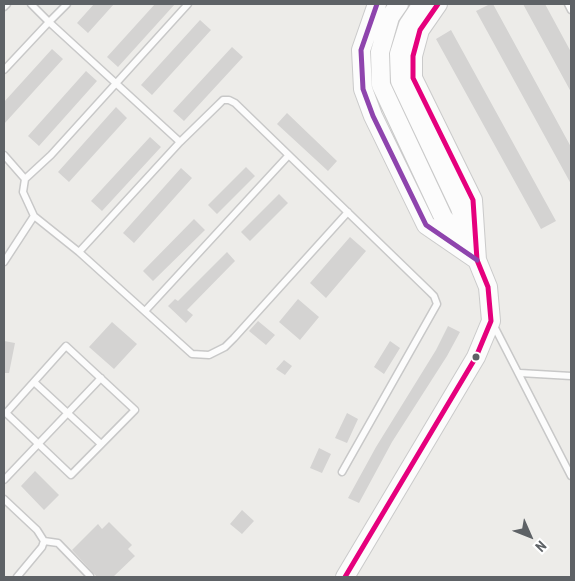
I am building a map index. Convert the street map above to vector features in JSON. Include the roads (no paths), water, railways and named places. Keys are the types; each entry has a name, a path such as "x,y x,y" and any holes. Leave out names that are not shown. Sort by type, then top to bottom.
{"main road":[{"path":"376,4 361,50 362,89 373,116 426,225 477,260"},
{"path":"399,4 390,17 380,52 381,85 443,217 477,260"},
{"path":"345,577 476,357 491,321 488,287 460,208 400,81 399,54 408,25 422,4"},
{"path":"438,4 420,30 413,56 413,78 473,200 477,260"}],"lane":[{"path":"4,7 7,4"},
{"path":"31,4 180,142"},
{"path":"4,70 67,4"},
{"path":"188,4 51,155 25,179 22,192 34,216 79,252 192,354 210,355 225,347 234,338 348,212"},
{"path":"568,4 571,10"},
{"path":"79,252 180,142 224,100 229,100 434,296 437,304 342,472"},
{"path":"4,155 25,179"},
{"path":"145,311 288,156"},
{"path":"4,262 34,216"},
{"path":"491,321 520,373 571,476"},
{"path":"66,346 135,410 71,474 6,412 34,382 66,346"},
{"path":"520,373 571,376"},
{"path":"4,480 101,378"},
{"path":"34,382 101,444"},
{"path":"4,499 37,530 44,541 42,548 17,577"},
{"path":"44,541 58,543 90,576"}]}
